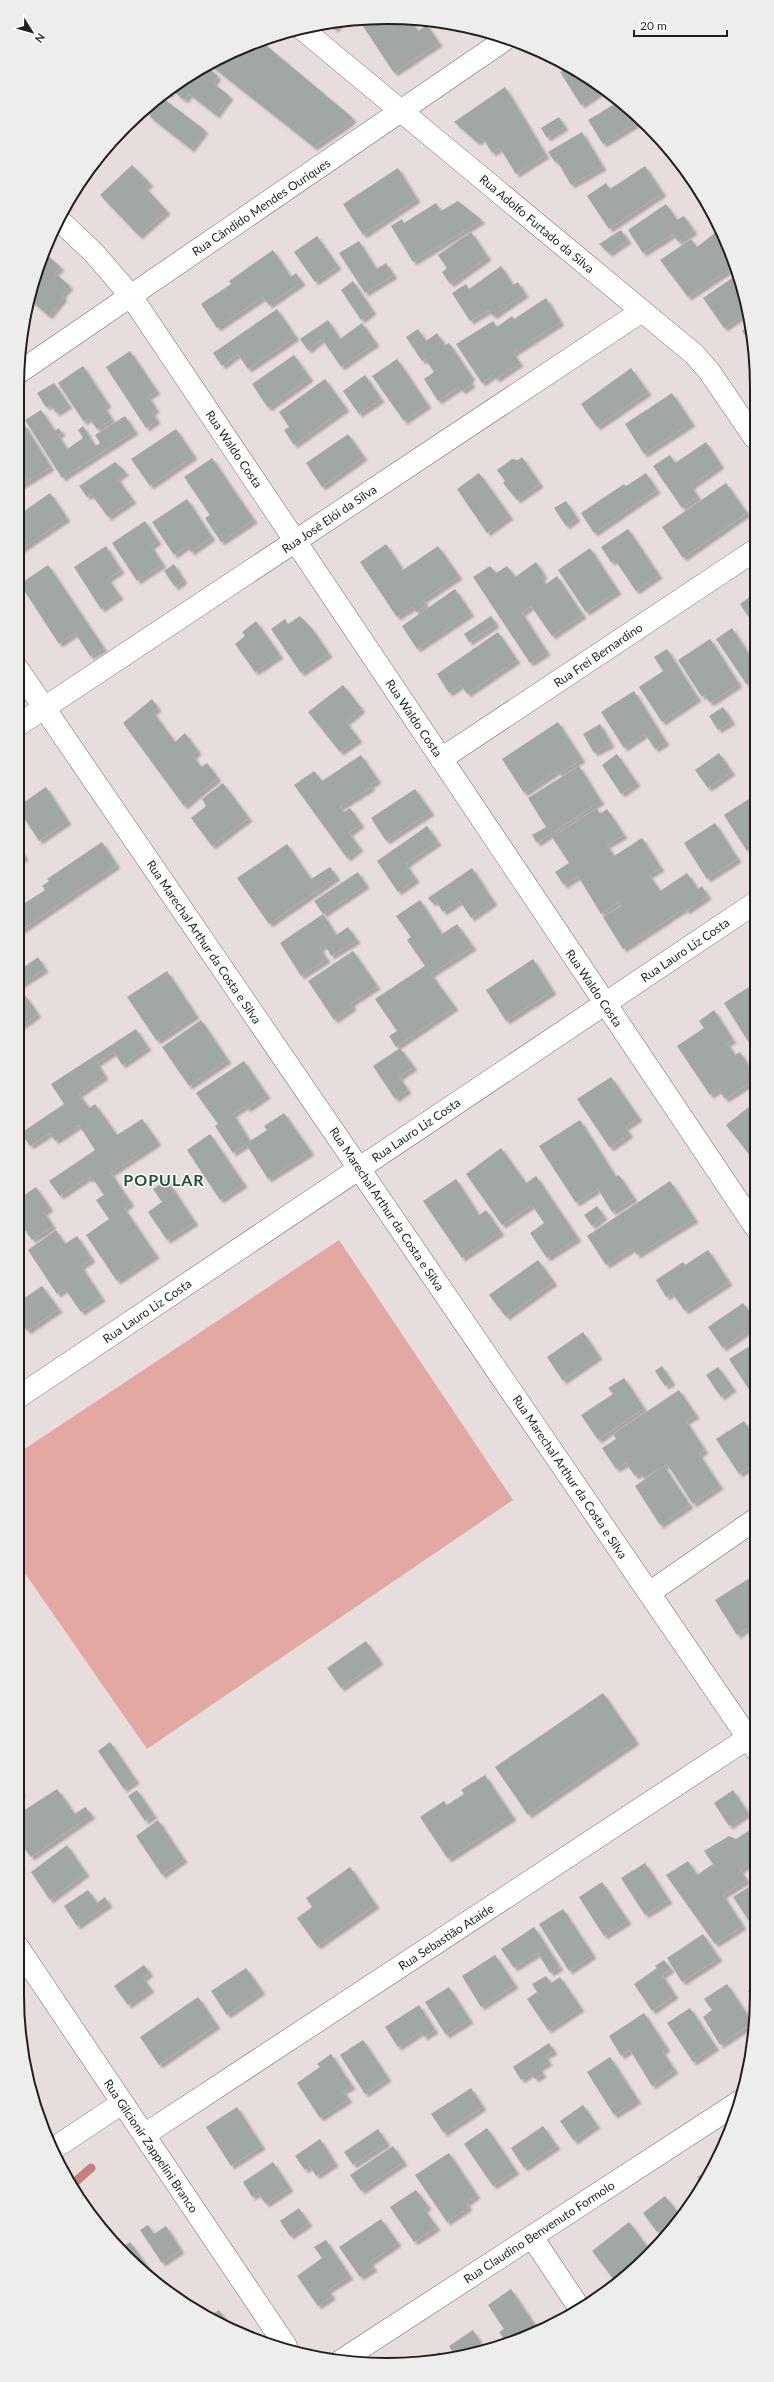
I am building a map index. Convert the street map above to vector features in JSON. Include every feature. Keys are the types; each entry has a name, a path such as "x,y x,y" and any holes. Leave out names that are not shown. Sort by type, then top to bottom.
{"street":[{"name":"Rua Adolfo Furtado da Silva","path":"307,33 694,354 709,371 750,431"},
{"name":"Rua Cândido Mendes Ouriques","path":"25,368 501,42"},
{"name":"Rua Waldo Costa","path":"63,223 94,253 131,296 750,1219"},
{"name":"Rua José Elói da Silva","path":"24,721 642,311"},
{"name":"Rua Frei Bernardino","path":"441,759 750,554"},
{"name":"Rua Marechal Arthur da Costa e Silva","path":"24,678 750,1741"},
{"name":"Rua Lauro Liz Costa","path":"24,1393 750,906"},
{"path":"649,1593 750,1523"},
{"name":"Rua Sebastião Ataíde","path":"144,2135 750,1745"},
{"name":"Rua Gilcionir Zappelini Branco","path":"24,1956 284,2343"},
{"path":"57,2146 122,2103"},
{"name":"Rua Claudino Benvenuto Formolo","path":"349,2356 733,2106"},
{"path":"532,2237 577,2304"}],"shaded area":[{"path":"339,1240 513,1500 147,1749 24,1572 24,1449"}],"building":[{"path":"362,25 414,25 418,31 425,26 428,26 439,43 394,73"},
{"path":"266,45 353,118 349,123 314,147 214,68 226,61"},
{"path":"211,70 218,76 213,83 230,96 216,115 189,94 185,100 175,93 185,85"},
{"path":"563,70 599,93 581,105 560,72"},
{"path":"505,87 546,155 516,174 500,148 492,153 483,138 477,142 454,122"},
{"path":"165,100 205,130 191,149 150,117 151,115 149,113"},
{"path":"614,104 636,123 603,144 588,120"},
{"path":"559,117 565,127 547,138 541,128"},
{"path":"582,132 603,167 571,185 557,161 555,162 548,152"},
{"path":"132,165 150,183 145,187 167,211 139,236 100,195"},
{"path":"645,166 663,193 609,229 587,196 606,183 610,189"},
{"path":"398,168 417,199 363,235 343,204"},
{"path":"458,201 482,220 413,262 391,226 402,219 404,223 436,203 441,211"},
{"path":"666,204 677,220 684,216 694,231 678,242 673,234 643,253 628,230"},
{"path":"621,230 628,240 609,253 599,244"},
{"path":"471,232 488,257 450,284 442,272 447,268 438,255"},
{"path":"716,232 731,269 688,297 660,260 691,239 697,247"},
{"path":"317,236 338,266 315,282 294,252"},
{"path":"359,241 376,269 386,263 394,275 365,293 339,253"},
{"path":"273,250 291,277 296,273 302,282 269,305 263,297 217,328 201,304 231,284 229,281"},
{"path":"48,257 61,267 55,273 70,286 62,295 64,297 49,316 34,303"},
{"path":"501,266 513,285 518,282 525,294 493,316 489,310 470,321 452,293 466,284 469,289"},
{"path":"733,277 743,315 724,328 703,298"},
{"path":"353,281 373,311 361,320 341,290"},
{"path":"546,298 561,322 513,353 520,363 496,379 493,375 482,383 456,344 493,321 497,327 512,316 514,319"},
{"path":"277,309 296,337 248,369 238,354 222,366 213,353"},
{"path":"328,320 340,339 362,323 376,343 341,367 322,339 308,350 300,339"},
{"path":"418,329 426,341 437,333 445,345 449,343 472,377 469,380 472,384 462,391 459,387 438,401 424,379 434,372 425,359 422,361 406,337"},
{"path":"745,329 747,337 742,331"},
{"path":"130,351 157,391 148,396 156,409 152,412 157,420 146,428 106,367"},
{"path":"294,355 310,378 268,408 252,384"},
{"path":"397,359 428,405 404,421 372,376"},
{"path":"83,366 108,404 104,407 112,419 97,429 89,418 84,422 58,383"},
{"path":"631,368 648,392 597,427 581,404"},
{"path":"365,375 381,399 359,414 343,391"},
{"path":"325,379 346,408 294,445 284,430 289,427 279,412"},
{"path":"54,383 69,405 56,413 51,405 46,407 37,393"},
{"path":"672,393 692,423 644,454 625,424"},
{"path":"41,410 55,431 59,428 62,433 58,435 67,449 83,438 78,430 83,426 95,446 100,443 95,435 125,416 135,431 62,478 25,420"},
{"path":"24,424 51,467 24,484"},
{"path":"176,429 194,456 150,486 131,459"},
{"path":"348,434 364,457 322,487 306,463"},
{"path":"706,442 721,465 691,486 698,497 682,508 653,466 670,455 675,463"},
{"path":"522,457 540,484 517,500 503,483 505,481 497,470 512,459 518,460"},
{"path":"212,458 254,520 221,542 205,518 210,515 184,477"},
{"path":"115,462 126,472 117,478 133,500 108,517 91,494 87,497 79,486"},
{"path":"479,473 510,516 487,533 457,489"},
{"path":"646,473 657,490 594,533 581,513 624,484 626,486"},
{"path":"726,483 747,513 683,558 662,527"},
{"path":"50,493 67,518 24,547 24,511"},
{"path":"187,499 212,537 191,552 187,546 174,555 152,522"},
{"path":"566,501 577,518 566,526 554,508"},
{"path":"145,521 158,541 151,546 163,564 137,581 112,543"},
{"path":"628,529 659,575 636,591 615,560 611,562 601,547"},
{"path":"386,544 403,570 438,546 459,576 423,600 426,605 416,612 413,607 397,617 360,562"},
{"path":"106,546 121,570 108,579 120,596 101,609 74,567"},
{"path":"590,548 618,591 586,612 558,570"},
{"path":"536,562 544,575 541,577 546,584 557,576 583,615 552,636 531,606 522,613 547,652 530,663 473,577 490,566 496,573 507,566 515,577"},
{"path":"174,564 184,580 175,587 164,571"},
{"path":"48,565 104,648 90,656 75,633 59,644 24,590 24,581"},
{"path":"455,589 471,613 417,649 402,626"},
{"path":"750,597 750,619 740,604"},
{"path":"300,616 313,630 329,654 301,673 271,629 285,619 288,624"},
{"path":"491,616 496,624 469,642 464,634"},
{"path":"256,621 280,655 255,672 235,644 245,636 242,632"},
{"path":"732,628 750,656 750,683 747,685 716,639"},
{"path":"498,632 517,660 467,694 461,685 449,693 437,674"},
{"path":"710,639 739,684 710,703 705,695 702,697 678,660"},
{"path":"667,649 698,698 662,722 639,687 663,671 654,657"},
{"path":"343,685 362,709 346,722 359,739 340,752 308,712"},
{"path":"634,691 666,742 655,749 645,734 624,748 601,712"},
{"path":"152,699 158,708 153,712 175,742 185,733 198,751 193,756 201,767 207,763 218,778 184,806 123,723"},
{"path":"723,707 732,721 718,730 709,716"},
{"path":"558,722 582,759 559,774 557,771 524,793 502,759"},
{"path":"600,724 611,744 594,753 583,734"},
{"path":"719,753 732,772 708,788 695,770"},
{"path":"617,754 637,783 621,794 602,765"},
{"path":"361,755 378,780 370,785 372,787 340,807 344,812 350,808 361,824 349,833 360,848 347,858 294,785 314,771 322,781"},
{"path":"579,766 601,801 537,843 532,835 546,827 528,798"},
{"path":"223,783 249,818 212,846 191,818 206,806 202,799"},
{"path":"46,787 68,821 39,841 24,818 24,802"},
{"path":"415,789 431,812 386,841 371,818"},
{"path":"750,798 750,849 747,851 724,815"},
{"path":"597,808 600,814 607,809 624,835 607,845 614,856 642,838 661,868 649,875 660,891 687,873 698,889 702,886 708,896 686,911 685,908 623,949 603,917 621,906 619,902 601,914 578,876 564,885 555,872 569,863 552,837"},
{"path":"715,823 738,859 707,879 684,843"},
{"path":"427,826 438,842 406,864 416,879 398,892 377,861"},
{"path":"102,842 117,865 24,928 24,904 45,890 42,886 49,881 47,879"},
{"path":"287,844 311,879 330,867 337,877 269,924 237,878"},
{"path":"472,868 494,902 471,918 460,901 443,912 436,901 432,903 428,898"},
{"path":"358,872 366,885 323,914 314,901"},
{"path":"420,900 442,934 457,924 473,947 431,974 455,1007 396,1047 389,1036 397,1031 375,999 425,966 407,940 411,937 396,916"},
{"path":"323,914 336,935 348,927 357,940 331,956 325,945 320,948 327,959 301,976 280,943"},
{"path":"353,951 377,986 351,1003 353,1007 334,1020 308,981"},
{"path":"38,957 45,969 24,982 24,967"},
{"path":"533,959 553,991 506,1021 486,990"},
{"path":"167,971 196,1015 157,1041 127,997"},
{"path":"750,986 750,1044 724,1003"},
{"path":"24,996 38,1014 24,1024"},
{"path":"714,1010 733,1040 727,1043 735,1055 740,1052 750,1068 750,1083 725,1099 719,1090 710,1095 677,1046 704,1028 699,1021"},
{"path":"201,1020 228,1060 189,1086 162,1047"},
{"path":"136,1029 148,1047 122,1065 114,1052 97,1063 105,1076 79,1094 89,1108 95,1104 117,1135 142,1119 158,1142 111,1173 131,1203 124,1208 156,1255 117,1281 86,1235 109,1219 96,1200 104,1195 93,1179 87,1178 60,1196 49,1181 95,1150 79,1125 55,1141 50,1133 30,1146 24,1137 24,1131 64,1104 51,1084"},
{"path":"400,1048 414,1067 399,1077 408,1090 395,1099 373,1066"},
{"path":"244,1061 267,1095 247,1109 245,1106 233,1114 250,1141 267,1130 264,1126 284,1113 311,1152 268,1179 246,1144 233,1153 215,1126 218,1124 196,1093"},
{"path":"611,1077 639,1118 625,1127 630,1134 610,1148 577,1099"},
{"path":"750,1106 750,1155 726,1125"},
{"path":"580,1120 616,1177 619,1175 634,1198 612,1212 598,1189 576,1203 539,1146"},
{"path":"210,1134 244,1184 220,1200 187,1150"},
{"path":"501,1148 526,1183 536,1176 578,1238 547,1258 530,1233 544,1223 532,1205 502,1225 466,1174"},
{"path":"456,1179 479,1215 486,1210 501,1232 462,1258 423,1201"},
{"path":"167,1180 195,1222 167,1240 148,1212 162,1202 153,1189"},
{"path":"670,1181 695,1219 637,1255 633,1248 606,1265 587,1236"},
{"path":"36,1187 50,1208 44,1212 53,1226 32,1240 24,1228 24,1195"},
{"path":"597,1206 604,1216 592,1226 584,1215"},
{"path":"56,1230 65,1244 77,1236 92,1259 81,1266 102,1298 81,1312 65,1289 57,1294 28,1250"},
{"path":"708,1250 729,1282 685,1311 672,1293 666,1297 656,1280 683,1262 685,1265"},
{"path":"538,1260 554,1282 506,1317 489,1295"},
{"path":"42,1286 59,1309 27,1331 24,1326 24,1298"},
{"path":"743,1303 750,1312 750,1329 723,1348 708,1327"},
{"path":"583,1332 599,1356 563,1381 547,1357"},
{"path":"750,1346 750,1391 729,1359"},
{"path":"662,1366 672,1382 665,1386 655,1371"},
{"path":"718,1367 733,1388 721,1397 706,1375"},
{"path":"624,1378 644,1408 598,1440 581,1415 613,1394 608,1388"},
{"path":"679,1390 696,1415 686,1421 705,1450 699,1454 720,1486 693,1504 667,1464 644,1478 640,1473 635,1476 626,1463 616,1469 602,1448 616,1439 613,1434"},
{"path":"744,1421 750,1430 750,1467 739,1474 716,1439"},
{"path":"664,1466 690,1505 660,1525 635,1486"},
{"path":"750,1578 750,1627 737,1635 715,1600"},
{"path":"366,1641 380,1661 341,1688 327,1668"},
{"path":"603,1693 636,1741 528,1815 495,1767"},
{"path":"110,1742 136,1780 124,1789 98,1751"},
{"path":"485,1775 513,1817 448,1859 420,1817 444,1801 447,1805 464,1794 461,1790"},
{"path":"57,1789 75,1814 85,1807 92,1815 31,1857 24,1848 24,1810"},
{"path":"137,1790 154,1815 145,1821 128,1796"},
{"path":"733,1790 748,1813 729,1826 714,1803"},
{"path":"158,1820 184,1859 162,1875 136,1836"},
{"path":"750,1830 750,1864 740,1870 747,1880 723,1895 743,1926 715,1944 666,1875 688,1861 697,1875 713,1864 704,1851 729,1836 736,1839"},
{"path":"67,1845 86,1873 50,1900 31,1872"},
{"path":"645,1863 669,1900 645,1915 621,1878"},
{"path":"350,1867 376,1905 317,1946 297,1918 312,1907 306,1898"},
{"path":"602,1882 628,1921 604,1936 579,1897"},
{"path":"750,1886 750,1920 749,1921 733,1897"},
{"path":"88,1890 97,1903 105,1897 109,1904 77,1926 64,1906"},
{"path":"563,1909 593,1955 569,1971 539,1924"},
{"path":"534,1927 560,1967 550,1973 538,1953 514,1968 501,1949"},
{"path":"703,1934 719,1958 682,1982 667,1958"},
{"path":"495,1955 515,1985 481,2007 462,1976"},
{"path":"664,1960 671,1969 662,1975 675,1995 652,2011 634,1984 657,1968 655,1966"},
{"path":"144,1965 150,1973 143,1978 151,1989 128,2005 114,1986"},
{"path":"246,1968 262,1991 227,2015 211,1991"},
{"path":"546,1976 551,1983 560,1977 581,2008 548,2030 527,1999 537,1992 532,1984"},
{"path":"727,1984 749,2017 748,2026 720,2045 703,2017 712,2010 704,1999"},
{"path":"449,1987 470,2020 446,2035 425,2002"},
{"path":"198,1997 217,2025 159,2065 140,2037"},
{"path":"419,2005 435,2030 424,2037 421,2032 398,2047 385,2027"},
{"path":"690,2008 716,2047 693,2062 667,2023"},
{"path":"644,2013 667,2048 662,2051 675,2070 652,2086 630,2050 621,2056 609,2036"},
{"path":"363,2040 388,2078 365,2094 340,2055"},
{"path":"549,2043 554,2051 545,2056 549,2062 539,2068 543,2074 535,2079 531,2073 521,2080 513,2067"},
{"path":"331,2054 352,2086 343,2091 349,2099 320,2118 297,2083 320,2067 317,2064"},
{"path":"610,2057 638,2100 614,2115 587,2072"},
{"path":"471,2088 483,2107 444,2133 431,2114"},
{"path":"583,2105 597,2125 574,2141 560,2121"},
{"path":"237,2107 262,2146 231,2166 206,2127"},
{"path":"543,2126 557,2146 524,2168 511,2148"},
{"path":"487,2128 516,2171 493,2186 464,2144"},
{"path":"378,2129 387,2143 353,2165 344,2152"},
{"path":"320,2139 335,2163 316,2176 310,2166 305,2170 295,2156"},
{"path":"393,2146 404,2162 361,2191 350,2175"},
{"path":"449,2153 477,2195 466,2203 469,2207 447,2222 415,2175"},
{"path":"273,2162 290,2188 266,2204 258,2193 252,2197 243,2182"},
{"path":"702,2174 699,2180 697,2177"},
{"path":"416,2190 428,2206 424,2209 437,2227 414,2242 390,2207"},
{"path":"665,2196 678,2212 669,2223 657,2232 643,2213"},
{"path":"299,2208 309,2223 290,2236 280,2221"},
{"path":"381,2219 398,2243 370,2262 374,2268 360,2277 339,2247"},
{"path":"629,2222 648,2248 613,2279 592,2251"},
{"path":"148,2225 154,2234 166,2226 181,2250 162,2263 140,2230"},
{"path":"326,2240 350,2276 328,2290 332,2296 318,2306 297,2276 322,2258 314,2247"},
{"path":"130,2242 149,2269 130,2252 125,2246"},
{"path":"511,2289 536,2326 504,2339 499,2332 504,2329 488,2305"},
{"path":"219,2310 227,2321 226,2321 213,2314"},
{"path":"473,2330 482,2346 453,2352 449,2346"}],"waterway":[{"path":"76,2181 91,2168"}],"district":[{"name":"POPULAR","path":"164,1179"}]}
